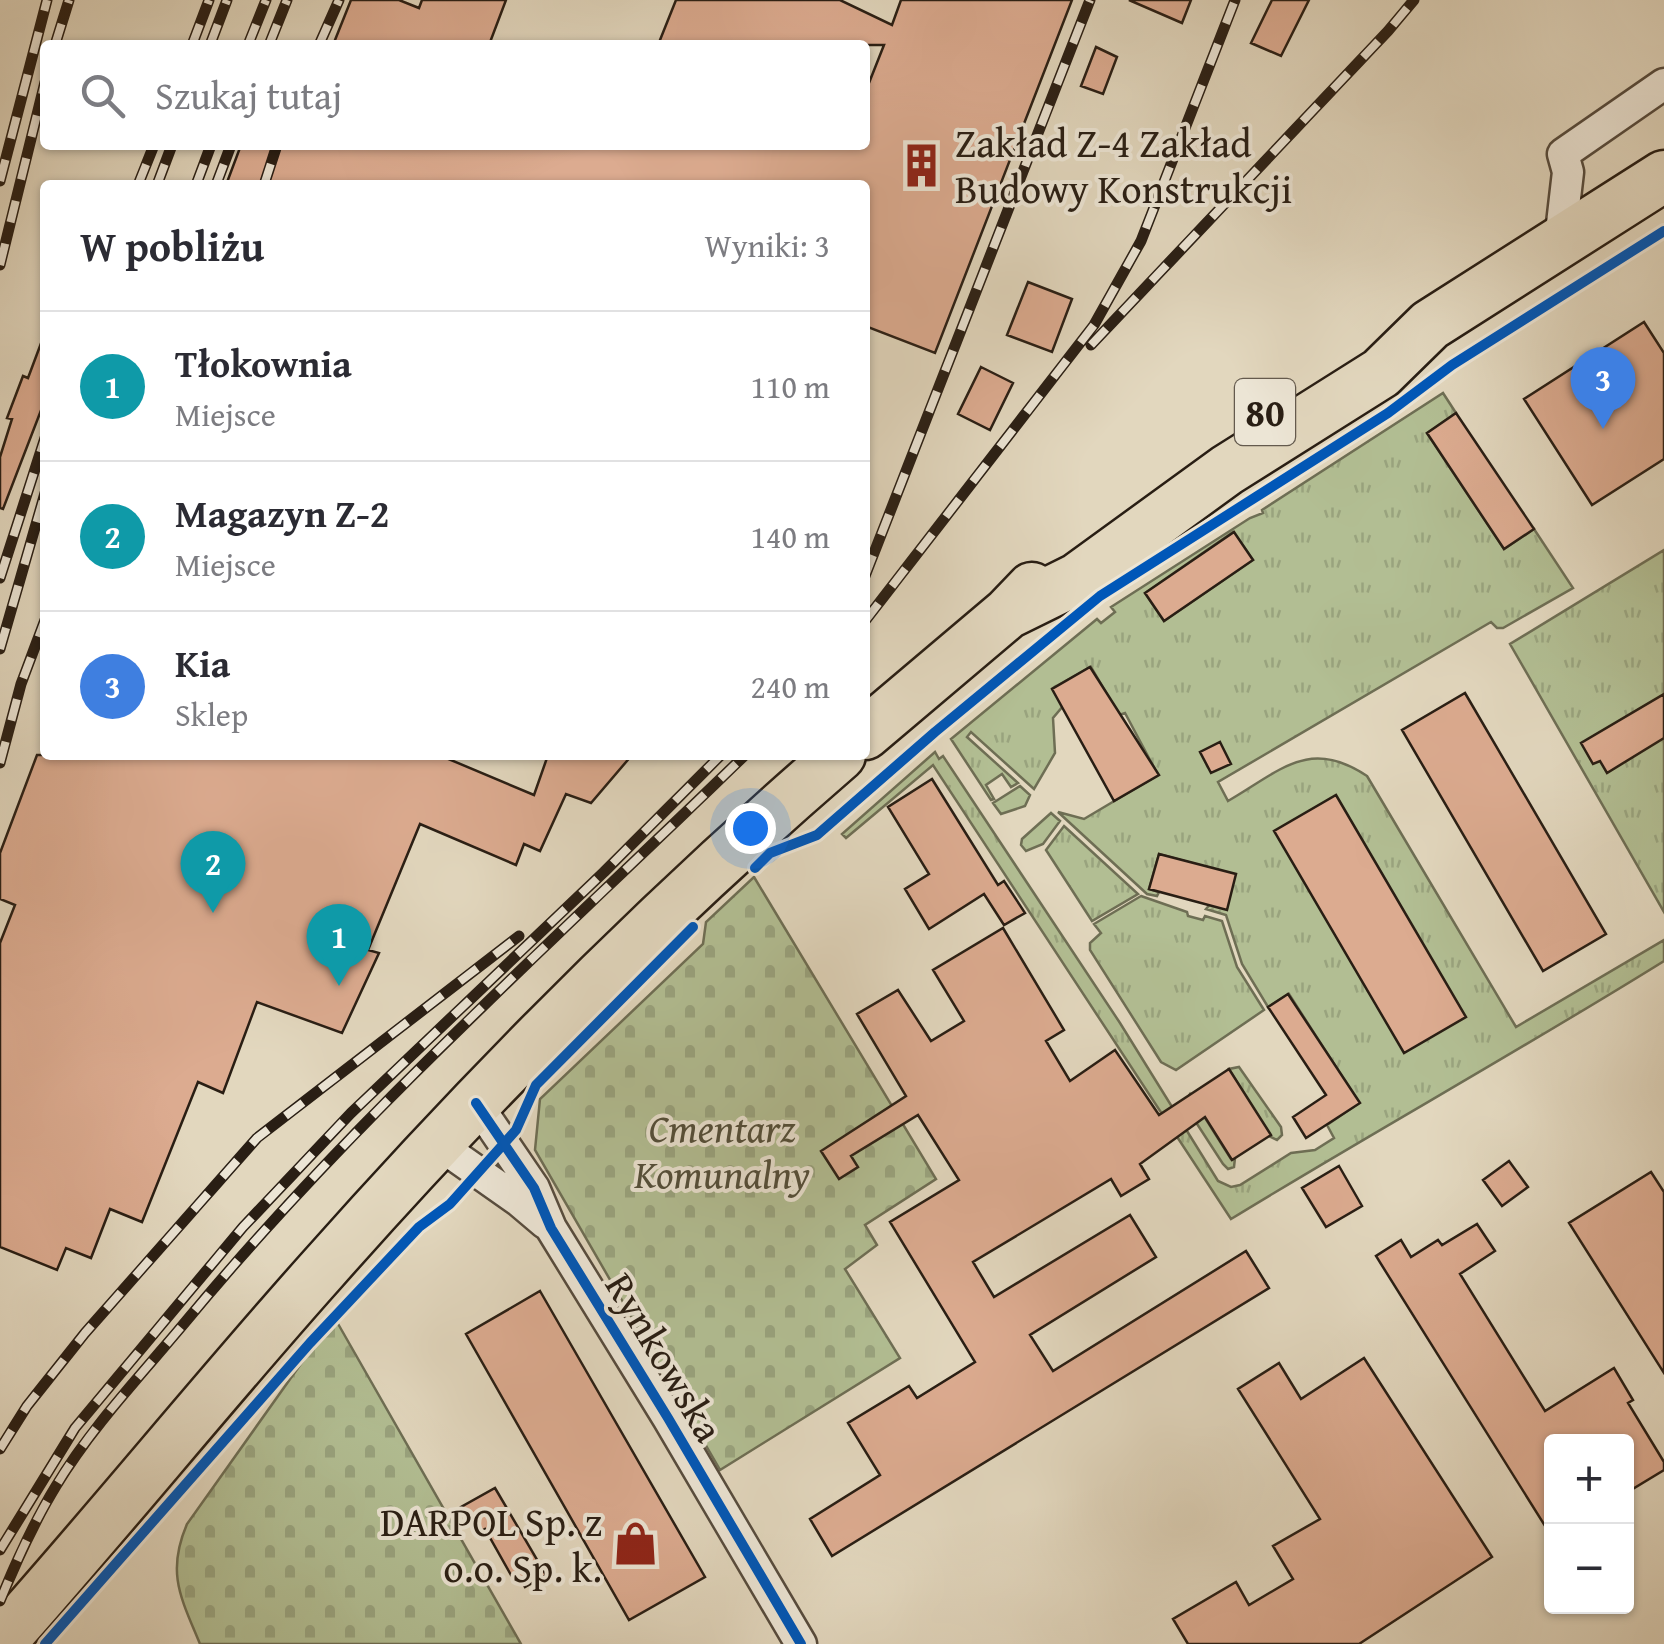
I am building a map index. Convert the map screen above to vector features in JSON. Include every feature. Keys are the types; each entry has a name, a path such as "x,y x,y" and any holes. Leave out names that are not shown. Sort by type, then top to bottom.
{"main road":[{"name":"80","path":"870,730 1008,613 1067,552 1110,516 1365,349 1430,325 1664,176"},
{"path":"0,1643 318,1274 438,1144 684,897 834,760"}],"street":[{"path":"1560,242 1568,172 1563,154 1664,84"},
{"name":"Rynkowska","path":"476,1104 534,1188 550,1228 801,1644"},
{"name":"Rynkowska","path":"438,1144 520,1201 550,1228"}],"green space":[{"path":"1443,393 1456,413 1427,433 1504,549 1534,529 1573,588 1503,628 1491,622 1218,782 1228,801 1280,770 1311,759 1328,759 1367,776 1516,1027 1664,940 1664,961 1231,1219 933,765 846,838 842,834 935,752 939,759 943,756 1120,1023 1218,1181 1231,1187 1240,1185 1291,1153 1315,1150 1334,1138 1327,1125 1359,1103 1289,994 1268,1007 1242,964 1226,915 1206,909 1235,875 1159,854 1149,889 1159,892 1157,896 1147,894 1058,812 1084,819 1158,775 1125,713 1119,715 1091,667 1053,688 1063,706 1053,718 1055,753 1034,789 971,732 967,737 1018,783 1011,787 1002,774 986,785 994,799 991,800 951,739 1097,619 1101,623 1115,612 1111,607 1263,513 1262,510","holes":["1233,532 1253,560 1164,621 1145,593"]},
{"path":"1664,550 1664,912 1510,644"},
{"path":"1020,786 1030,795 1025,806 1001,814 993,803"},
{"path":"1051,813 1060,821 1043,844 1026,851 1022,839"},
{"path":"1064,826 1138,894 1092,921 1046,850"},
{"name":"Cmentarz Komunalny","path":"754,877 936,1179 865,1225 877,1245 845,1269 900,1358 720,1470 535,1150 540,1099 703,944 706,922"},
{"path":"1141,896 1187,912 1188,916 1222,921 1237,967 1264,1010 1176,1070 1161,1062 1090,950 1090,943 1101,933 1094,924"},
{"path":"1239,1067 1281,1127 1282,1135 1277,1140 1269,1136 1229,1069"},
{"path":"1190,1094 1231,1159 1235,1158 1234,1167 1228,1169 1223,1164 1188,1110 1186,1100"},
{"path":"337,1322 521,1644 200,1644 178,1585 178,1557 187,1524 315,1344"}],"building":[{"path":"351,0 399,0 419,8 422,0 506,0 491,40 335,40"},
{"name":"Zakład Z-4 Zakład Budowy Konstrukcji","path":"676,0 840,0 892,25 901,0 1072,0 935,353 870,328 870,180 228,180 239,150 870,150 870,80 884,45 870,45 870,40 660,40"},
{"path":"1129,0 1191,0 1182,23"},
{"path":"1272,0 1309,0 1281,56 1251,43"},
{"path":"1096,47 1117,57 1103,94 1081,86"},
{"path":"1028,282 1072,299 1052,352 1007,335"},
{"path":"1644,322 1664,353 1664,459 1592,505 1524,399"},
{"path":"40,346 40,413 3,509 0,457 12,419 7,418 23,376 28,378"},
{"path":"981,367 1013,383 990,430 958,414"},
{"path":"1456,413 1534,529 1504,549 1427,433"},
{"path":"1234,532 1253,560 1164,621 1145,593"},
{"path":"1090,667 1159,775 1114,801 1052,689"},
{"path":"1465,693 1606,934 1543,971 1402,730"},
{"path":"1664,694 1664,738 1607,773 1600,761 1593,764 1581,743"},
{"path":"1220,742 1231,764 1211,773 1200,752"},
{"path":"37,755 40,760 451,760 534,795 546,760 628,760 591,803 566,794 540,851 524,844 516,865 420,824 368,950 379,953 342,1033 257,1002 223,1093 198,1082 142,1222 110,1209 91,1258 66,1248 57,1270 0,1247 0,943 15,905 0,899 0,853"},
{"path":"932,779 998,885 1004,881 1025,913 1004,925 984,894 929,929 905,889 929,874 888,807"},
{"path":"1336,795 1466,1017 1404,1053 1274,831"},
{"path":"1159,854 1236,874 1227,910 1149,889"},
{"path":"1003,928 1064,1030 1046,1041 1070,1081 1115,1050 1159,1115 1229,1069 1271,1135 1232,1160 1205,1117 1140,1164 1149,1179 1121,1196 1111,1179 973,1262 994,1297 1130,1215 1156,1257 1030,1335 1053,1371 1246,1251 1269,1288 832,1556 810,1519 880,1475 848,1423 909,1386 917,1398 975,1362 890,1222 959,1180 918,1115 851,1156 858,1167 839,1179 821,1151 906,1096 857,1014 898,990 931,1041 964,1021 933,970"},
{"path":"1288,994 1360,1103 1306,1138 1293,1117 1326,1095 1268,1007"},
{"path":"1509,1161 1528,1187 1502,1206 1483,1180"},
{"path":"1339,1166 1362,1206 1326,1227 1302,1188"},
{"path":"1651,1172 1664,1192 1664,1373 1569,1223"},
{"path":"1477,1224 1495,1251 1460,1274 1545,1411 1614,1368 1633,1400 1628,1403 1664,1462 1664,1470 1634,1488 1634,1434 1544,1434 1544,1524 1376,1256 1401,1240 1411,1257 1438,1240 1442,1245"},
{"path":"540,1291 705,1577 629,1620 466,1334"},
{"path":"1364,1358 1492,1557 1359,1644 1188,1644 1173,1619 1236,1582 1249,1605 1293,1579 1273,1546 1320,1519 1238,1389 1279,1363 1301,1399"},
{"path":"495,1488 546,1575 525,1587 516,1572 511,1575 485,1529 476,1534 461,1507"}],"railway":[{"path":"0,181 47,0"},
{"path":"57,40 69,0"},
{"path":"194,40 209,0"},
{"path":"212,40 227,0"},
{"path":"250,40 266,0"},
{"path":"271,40 287,0"},
{"path":"321,40 339,0"},
{"path":"870,563 1090,0"},
{"path":"870,615 1094,325 1141,241 1235,0"},
{"path":"1091,345 1414,0"},
{"path":"0,265 40,102"},
{"path":"140,180 152,150"},
{"path":"159,180 170,150"},
{"path":"198,180 209,150"},
{"path":"218,180 229,150"},
{"path":"266,180 275,150"},
{"path":"0,578 40,454"},
{"path":"0,649 40,510"},
{"path":"0,763 21,684 40,633"},
{"path":"0,1550 75,1428 243,1227 351,1113 716,760"},
{"path":"0,1601 33,1528 85,1442 252,1245 458,1030 740,760"},
{"path":"0,1449 27,1406 85,1333 257,1138 519,936"}],"cycle path":[{"path":"755,868 770,853 817,835 1100,596 1664,231"},
{"path":"45,1644 310,1343 419,1227 450,1204 516,1130 536,1085 693,927"},
{"path":"476,1103 534,1188 551,1228 801,1644"}],"place":[{"name":"Zakład Z-4 Zakład Budowy Konstrukcji","path":"922,165"},
{"name":"Kia","path":"1603,429"},
{"name":"Magazyn Z-2","path":"213,913"},
{"name":"Tłokownia","path":"339,986"},
{"name":"DARPOL Sp. z o.o. Sp. k.","path":"635,1544"}]}
